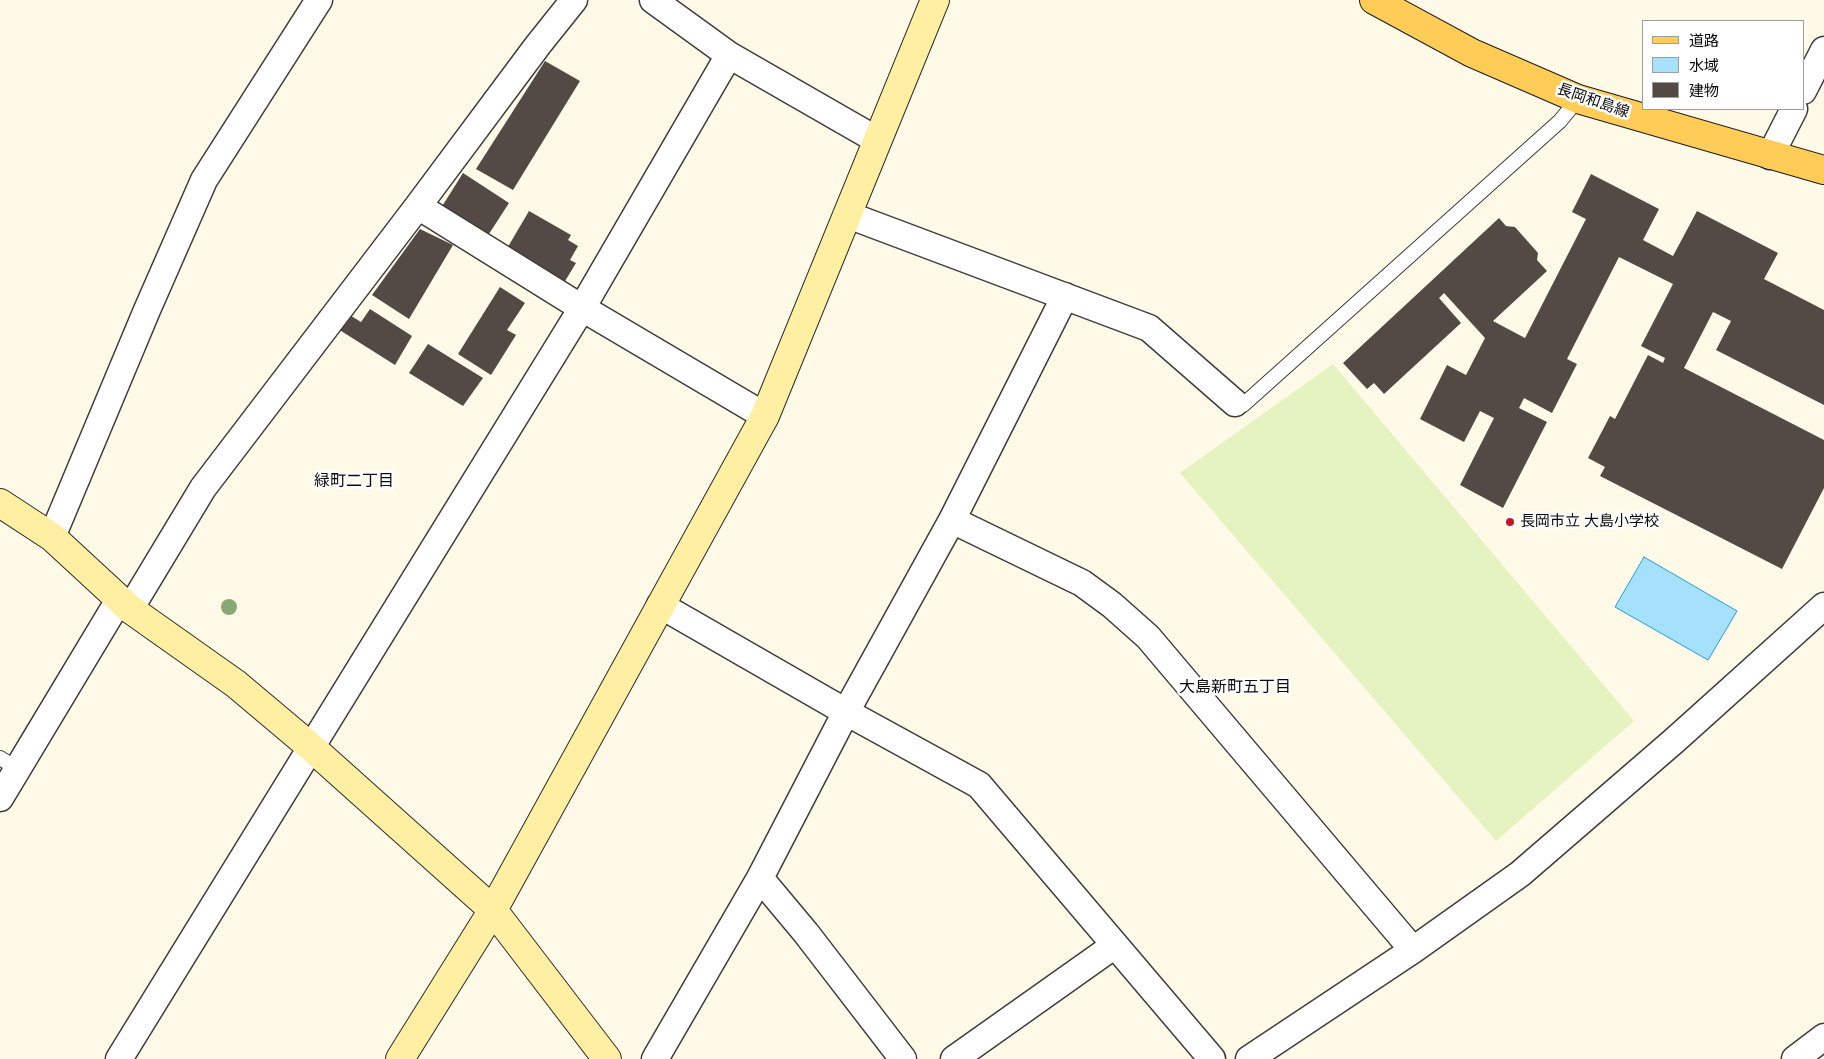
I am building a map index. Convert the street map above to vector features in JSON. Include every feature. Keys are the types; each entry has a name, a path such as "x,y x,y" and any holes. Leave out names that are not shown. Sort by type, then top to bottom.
{"main road":[{"name":"長岡和島線","path":"1374,0 1472,53 1578,99 1770,156 1824,170"}],"street":[{"path":"52,537 147,310 204,180 319,0"},
{"path":"0,798 9,764 125,605 203,488 574,0"},
{"path":"653,0 729,55 877,140"},
{"path":"400,1059 493,910 764,416 935,0"},
{"path":"1804,89 1824,50"},
{"path":"119,1059 582,308 729,55"},
{"path":"1770,156 1793,110"},
{"path":"418,206 582,308 764,416"},
{"path":"848,215 1149,328 1235,402"},
{"path":"655,1059 760,878 846,712 952,520 1066,296"},
{"path":"0,504 52,537 125,605 236,684 312,748 493,910 607,1059"},
{"path":"952,520 1082,583 1112,605 1148,637 1413,950"},
{"path":"660,605 978,785 1212,1059"},
{"path":"1249,1059 1413,950 1520,874 1675,740 1824,606"},
{"path":"760,878 806,933 903,1059"},
{"path":"954,1059 1115,945"},
{"path":"1795,1059 1824,1037"}],"lane":[{"path":"1235,402 1243,405 1560,121 1578,99"}],"green space":[{"path":"1333,364 1634,721 1496,841 1180,473"}],"water":[{"path":"1644,557 1737,611 1708,660 1615,607"}],"building":[{"path":"545,61 580,81 513,190 476,169"},
{"path":"463,173 509,203 487,237 441,208"},
{"path":"1591,174 1659,209 1643,240 1673,256 1697,211 1778,253 1764,279 1824,310 1824,405 1716,350 1731,321 1713,312 1684,368 1824,440 1824,488 1782,569 1600,476 1605,467 1588,458 1610,416 1615,419 1648,355 1663,363 1665,358 1641,346 1673,284 1619,257 1567,359 1577,364 1552,413 1524,398 1519,408 1547,422 1503,508 1460,485 1494,418 1480,411 1464,442 1420,419 1447,365 1466,375 1485,338 1444,293 1439,298 1461,323 1384,394 1374,383 1367,389 1343,363 1499,218 1506,226 1515,227 1538,253 1537,260 1547,271 1493,321 1525,338 1586,219 1572,212"},
{"path":"529,211 571,235 568,240 578,246 570,260 576,263 559,291 502,257"},
{"path":"420,229 453,245 409,319 372,295"},
{"path":"500,287 525,303 507,330 516,335 491,375 458,354"},
{"path":"370,309 412,336 395,365 338,329 348,314 361,322"},
{"path":"428,344 483,378 463,406 409,373"}],"place":[{"name":"長岡市立 大島小学校","path":"1510,522"}],"district":[{"name":"緑町二丁目","path":"354,481"},
{"name":"大島新町五丁目","path":"1235,687"}]}
